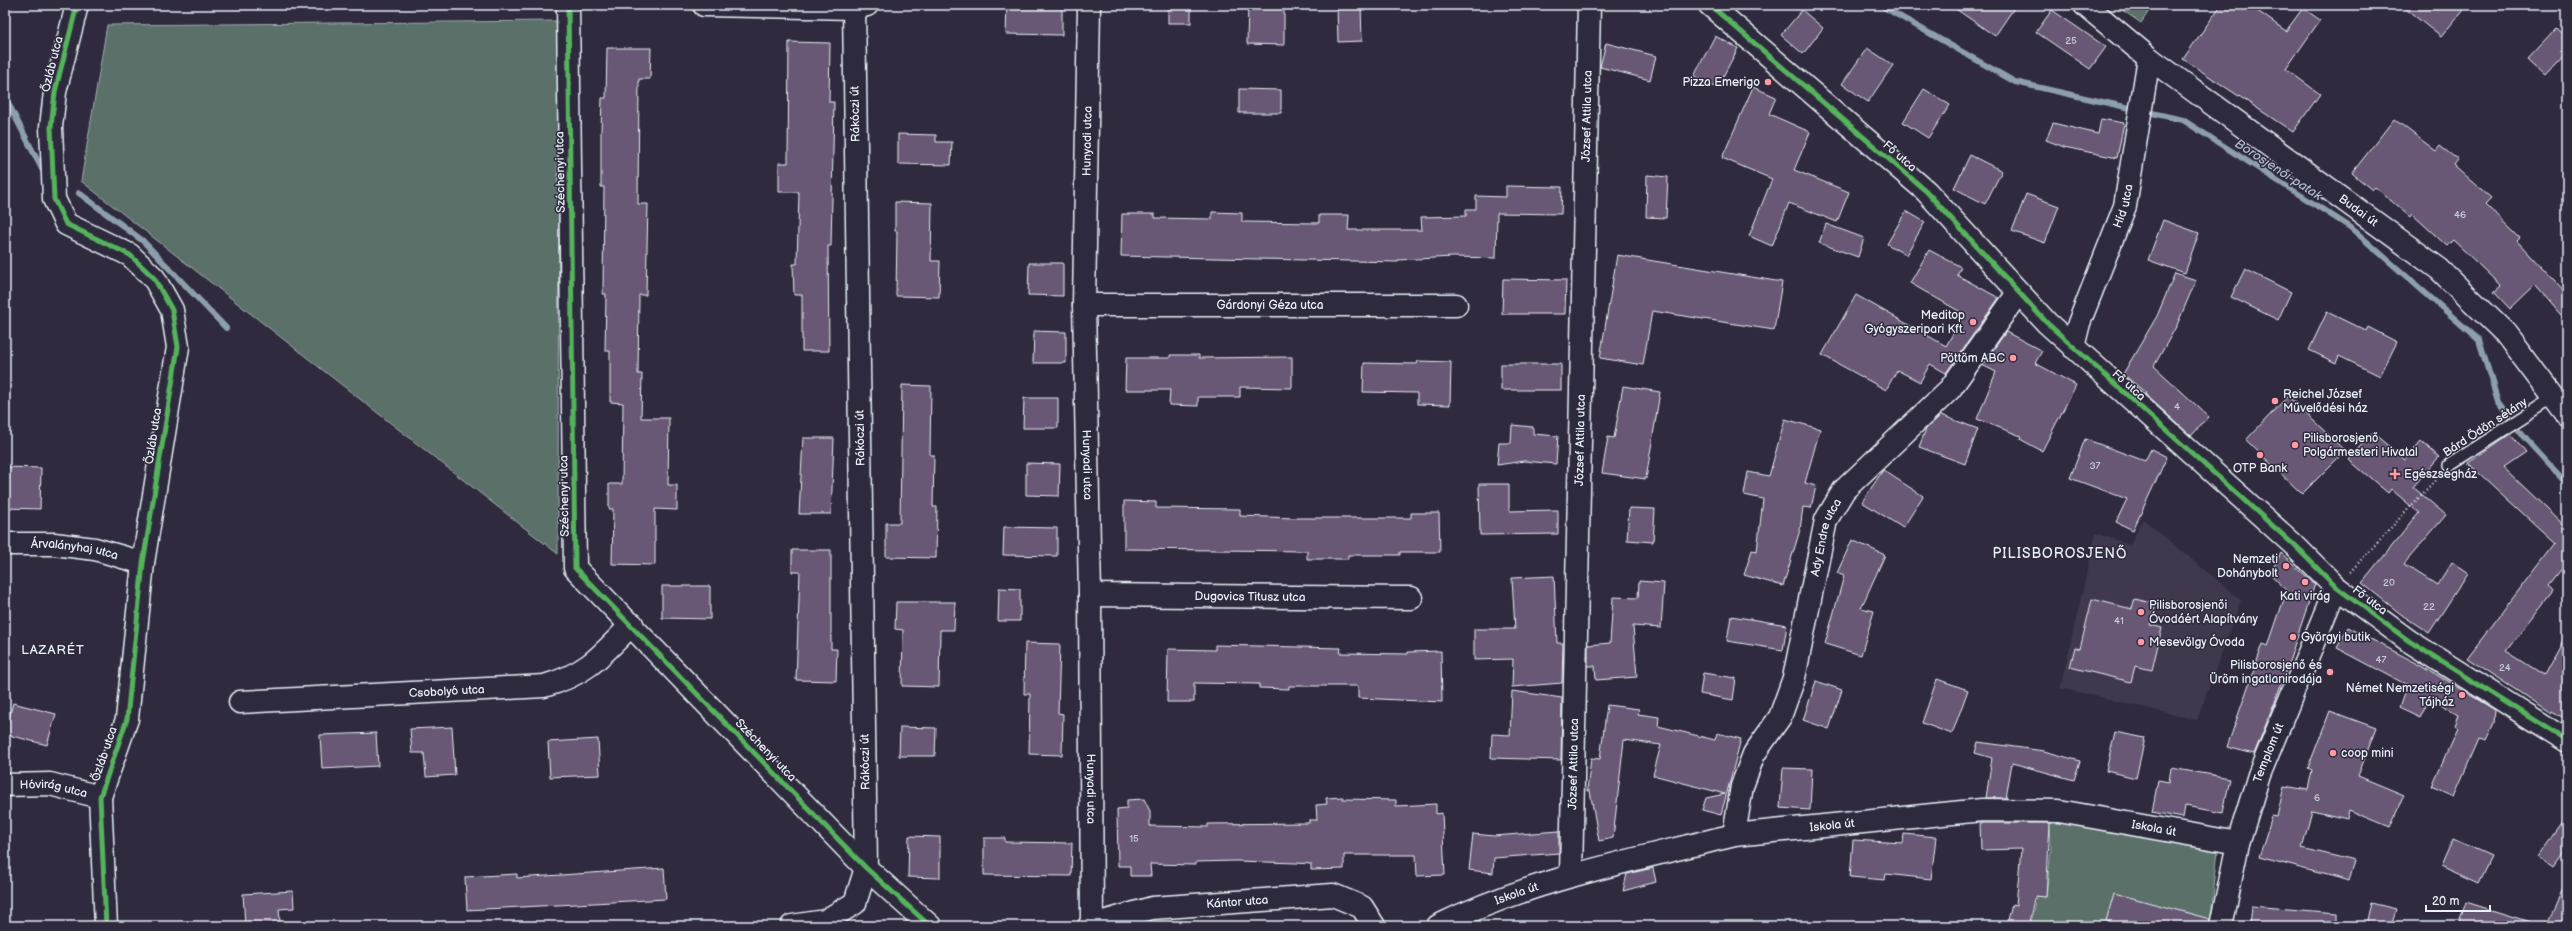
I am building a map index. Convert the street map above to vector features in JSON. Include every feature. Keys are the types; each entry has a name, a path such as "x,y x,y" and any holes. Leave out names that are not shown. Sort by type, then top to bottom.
{"street":[{"name":"Őzláb utca","path":"78,5 55,92 52,113 51,127 54,199 66,224 130,256 154,278 172,310 178,347 143,563 127,719 100,797 106,926"},
{"name":"Széchenyi utca","path":"568,5 575,568 632,624 866,868 930,926"},
{"path":"704,5 858,6"},
{"name":"Hunyadi utca","path":"1089,5 1084,305 1090,595 1090,926"},
{"name":"József Attila utca","path":"1571,876 1589,5"},
{"name":"Fő utca","path":"1710,5 1926,191 2018,293 2073,347 2294,545 2336,587 2409,641 2567,740"},
{"name":"Budai út","path":"2085,5 2149,58 2439,269 2505,333 2567,415"},
{"name":"Rákóczi út","path":"792,926 825,921 855,903 866,868 858,6"},
{"name":"Híd utca","path":"2073,347 2079,323 2125,206 2140,118 2142,93 2149,58"},
{"name":"Ady Endre utca","path":"1734,835 1742,786 1754,754 1780,717 1794,678 1826,520 1844,490 1950,389 2018,293"},
{"name":"Gárdonyi Géza utca","path":"1084,305 1456,305"},
{"name":"Árvalányhaj utca","path":"5,544 54,544 95,550 143,563"},
{"name":"Templom út","path":"2221,926 2238,843 2259,775 2336,587"},
{"name":"Dugovics Titusz utca","path":"1090,595 1411,598"},
{"name":"Csobolyó utca","path":"240,702 544,686 569,679 593,664 632,624"},
{"name":"Hóvirág utca","path":"5,785 50,784 100,797"},
{"name":"Iskola út","path":"1438,926 1466,912 1571,876 1734,835 1990,810 2059,811 2238,843"},
{"name":"Kántor utca","path":"1090,926 1152,908 1334,895 1362,907 1374,926"}],"lane":[{"name":"Bárd Ödön sétány","path":"2448,465 2553,398"}],"shaded area":[{"path":"2143,519 2241,600 2197,720 2060,688 2096,533 2130,545"}],"green space":[{"path":"2115,5 2153,5 2141,23"},
{"path":"559,21 558,554 81,181 107,25"},
{"path":"2050,820 2218,849 2210,926 2029,926 2037,896 2046,897 2051,849"}],"building":[{"path":"1007,5 1062,5 1062,35 1006,34"},
{"path":"1168,5 1191,5 1191,23 1168,23"},
{"path":"1248,5 1284,5 1284,45 1247,44"},
{"path":"1337,5 1361,5 1362,41 1338,42"},
{"path":"1950,5 2016,5 1995,36"},
{"path":"2221,5 2249,5 2286,31 2303,8 2320,20 2286,69 2320,94 2293,132 2183,59"},
{"path":"2401,5 2467,5 2441,37"},
{"path":"1802,10 1823,28 1803,54 1781,35"},
{"path":"2052,10 2106,47 2090,69 2036,32"},
{"path":"2557,28 2567,38 2567,51 2544,76 2527,60"},
{"path":"1715,36 1738,48 1717,88 1694,76"},
{"path":"789,42 830,43 829,102 834,102 831,246 828,246 829,351 802,351 802,295 794,295 793,264 797,264 799,192 779,192 779,163 788,163"},
{"path":"1606,43 1656,56 1650,80 1600,67"},
{"path":"607,48 651,48 650,79 639,79 638,204 648,204 646,295 639,295 638,374 642,374 641,418 669,418 668,485 677,485 677,510 655,509 655,565 612,564 613,509 609,509 609,484 622,484 623,403 610,402 610,351 605,351 606,294 603,294 604,187 601,187 601,131 602,98 606,98"},
{"path":"1867,48 1893,65 1868,102 1842,84"},
{"path":"1753,87 1776,97 1769,114 1810,132 1794,170 1849,192 1837,222 1789,203 1772,246 1749,236 1772,179 1722,158"},
{"path":"1239,89 1281,90 1281,113 1239,113"},
{"path":"1924,89 1950,105 1928,138 1903,122"},
{"path":"2101,119 2124,123 2117,158 2064,147 2046,140 2053,123 2098,134"},
{"path":"2394,119 2436,151 2440,146 2458,160 2454,165 2491,198 2485,204 2520,238 2517,241 2567,295 2567,322 2535,285 2510,309 2494,292 2501,286 2453,240 2447,246 2412,214 2410,217 2375,187 2372,190 2352,173"},
{"path":"898,134 936,135 936,142 952,142 951,165 898,164"},
{"path":"1970,155 2002,171 1985,204 1954,188"},
{"path":"1647,175 1668,177 1666,218 1646,217"},
{"path":"1506,186 1562,187 1561,214 1497,213 1496,258 1453,257 1398,260 1398,262 1121,256 1122,214 1155,214 1155,218 1212,219 1212,212 1242,213 1242,222 1319,223 1319,215 1349,215 1348,230 1422,230 1421,217 1466,216 1466,209 1476,209 1476,196 1506,197"},
{"path":"2026,194 2059,206 2045,243 2012,231"},
{"path":"895,202 932,203 931,261 940,261 939,297 896,296 897,231 895,231"},
{"path":"1906,211 1925,222 1906,255 1887,244"},
{"path":"2163,220 2199,233 2185,273 2148,260"},
{"path":"1826,224 1864,238 1858,257 1819,243"},
{"path":"1929,250 1961,267 1957,275 1999,298 1946,373 1930,364 1920,382 1897,370 1886,390 1822,355 1856,295 1946,346 1964,314 1910,283"},
{"path":"1617,255 1782,282 1774,330 1652,311 1643,365 1600,358"},
{"path":"1029,263 1063,263 1063,296 1028,295"},
{"path":"2245,269 2291,292 2278,320 2231,297"},
{"path":"2175,273 2196,280 2177,325 2154,366 2209,417 2191,436 2145,394 2146,393 2123,374 2157,316"},
{"path":"1503,279 1566,280 1565,314 1502,314"},
{"path":"2327,312 2366,331 2368,327 2397,342 2380,376 2339,356 2336,363 2309,350"},
{"path":"1034,331 1066,332 1066,363 1033,363"},
{"path":"2006,332 2042,351 2035,363 2076,385 2042,451 2020,439 2021,436 1977,419 1996,372 1982,365"},
{"path":"1170,355 1199,355 1199,358 1292,357 1292,388 1240,387 1240,397 1198,397 1198,406 1169,405 1170,390 1125,390 1126,358 1170,358"},
{"path":"1418,361 1451,362 1450,405 1417,404 1417,393 1363,392 1364,363 1417,364"},
{"path":"1501,364 1561,364 1561,390 1501,390"},
{"path":"902,385 931,386 930,455 934,455 933,507 937,507 936,558 886,557 886,523 900,523"},
{"path":"1623,386 1660,392 1646,479 1602,473 1608,437 1614,438"},
{"name":"Pilisborosjenő Polgármesteri Hivatal","path":"2288,396 2345,451 2302,494 2246,440"},
{"path":"1024,398 1058,398 1058,428 1023,428"},
{"path":"1941,415 1978,429 1965,464 1919,447 1926,429"},
{"path":"1785,419 1820,429 1805,483 1816,486 1811,508 1803,507 1800,530 1783,586 1744,575 1752,550 1757,551 1763,499 1744,495 1748,472 1769,476"},
{"path":"1512,425 1533,427 1533,434 1558,436 1556,464 1524,461 1497,465 1499,443 1511,443"},
{"path":"2373,433 2405,460 2421,441 2439,457 2413,487 2446,515 2404,564 2437,585 2452,562 2468,573 2429,633 2402,615 2362,583 2419,513 2391,489 2388,493 2349,460"},
{"path":"2510,434 2526,453 2504,468 2567,528 2567,563 2549,586 2553,591 2506,651 2544,675 2567,633 2567,720 2552,711 2551,713 2467,658 2555,543 2468,463"},
{"path":"803,438 834,438 831,514 799,514"},
{"path":"2085,439 2145,461 2151,449 2167,457 2133,530 2116,522 2127,499 2070,478"},
{"path":"1026,463 1060,464 1059,496 1026,495"},
{"path":"5,467 41,468 40,509 5,508"},
{"path":"1883,470 1923,496 1903,528 1862,502"},
{"path":"1479,484 1509,484 1509,511 1558,510 1558,534 1480,535"},
{"path":"1124,501 1156,502 1156,508 1240,509 1240,516 1295,518 1411,518 1411,513 1439,513 1440,552 1400,552 1400,555 1348,555 1348,559 1307,559 1307,551 1124,549"},
{"path":"1629,508 1655,509 1653,542 1627,540"},
{"path":"1004,527 1057,528 1057,556 1003,555"},
{"path":"1852,540 1885,555 1861,608 1874,611 1861,655 1825,644 1844,576 1837,573"},
{"path":"792,550 831,550 831,649 837,649 836,681 796,680 800,572 792,572"},
{"path":"2281,553 2315,584 2275,702 2254,754 2227,747 2263,644 2268,646 2287,590 2270,574"},
{"path":"1554,576 1557,643 1563,643 1562,683 1512,687 1513,659 1474,660 1474,629 1515,629 1512,578"},
{"path":"1639,581 1664,583 1661,628 1633,626 1637,677 1596,680 1595,666 1588,666 1588,645 1610,643 1613,597 1638,598"},
{"path":"662,586 710,586 710,619 662,618"},
{"path":"999,588 1020,589 1020,621 998,621"},
{"name":"Mesevölgy Óvoda","path":"2092,599 2132,609 2135,599 2156,604 2150,625 2162,628 2152,670 2135,666 2131,682 2070,667 2075,647 2080,649"},
{"path":"896,602 955,602 954,630 940,630 939,687 902,686 903,630 895,629"},
{"path":"1731,616 1787,625 1783,650 1727,641"},
{"path":"2348,627 2422,666 2495,710 2494,724 2486,741 2479,739 2454,796 2432,786 2457,729 2454,727 2458,714 2430,698 2420,718 2399,708 2407,685 2337,648"},
{"path":"1025,643 1060,644 1058,713 1063,714 1062,755 1029,754 1030,694 1024,694"},
{"path":"1215,645 1341,648 1340,653 1408,654 1408,652 1441,651 1442,702 1358,698 1358,686 1289,686 1289,689 1259,688 1259,684 1194,683 1194,702 1167,702 1168,649 1215,650"},
{"path":"1703,673 1736,678 1733,700 1700,694"},
{"path":"1937,679 1968,690 1952,734 1922,723"},
{"path":"1816,681 1842,690 1829,729 1803,720"},
{"path":"1512,691 1562,698 1561,760 1491,758 1492,734 1510,735"},
{"path":"13,703 56,714 47,745 5,734"},
{"path":"1607,705 1639,709 1638,714 1659,717 1658,726 1715,740 1717,733 1741,739 1721,815 1702,810 1706,798 1725,794 1653,775 1661,745 1624,740 1613,838 1599,841 1590,791 1587,791 1591,758 1600,759"},
{"path":"2330,711 2376,728 2358,776 2404,795 2390,827 2349,810 2347,819 2312,811 2302,848 2355,861 2349,881 2259,857 2272,816 2277,817 2284,786 2308,790 2312,770 2308,768"},
{"path":"452,727 455,775 426,777 424,753 412,753 410,729"},
{"path":"900,727 936,728 935,756 899,756"},
{"path":"2115,732 2145,738 2136,778 2106,771"},
{"path":"376,733 378,766 322,769 320,735"},
{"path":"598,739 600,775 550,777 548,742"},
{"path":"1978,742 2044,751 2080,761 2074,780 2012,763 2006,798 1986,798 1992,758 1975,753"},
{"path":"1783,768 1812,769 1810,810 1780,808"},
{"path":"2171,768 2230,778 2223,813 2185,806 2183,818 2152,812 2158,780 2169,782"},
{"path":"1343,797 1343,799 1396,800 1396,806 1436,804 1436,814 1442,813 1445,875 1417,876 1416,855 1344,855 1344,869 1311,870 1311,864 1296,863 1236,861 1196,862 1196,865 1150,864 1151,876 1130,876 1130,866 1118,866 1117,809 1127,808 1127,800 1144,799 1150,811 1150,826 1208,827 1208,824 1309,823 1309,820 1317,820 1316,805 1327,804 1326,798"},
{"path":"2567,816 2567,848 2553,867 2538,856"},
{"path":"1980,823 2050,823 2046,897 2035,896 2028,926 2007,926 2012,904 2016,905 2021,849 1981,850"},
{"path":"1559,831 1559,853 1494,858 1493,873 1469,870 1473,834 1494,836"},
{"path":"1904,834 1936,837 1931,879 1886,874 1885,880 1850,877 1853,840 1903,843"},
{"path":"909,836 940,837 940,878 908,877"},
{"path":"984,838 1005,838 1005,842 1072,843 1071,876 984,875"},
{"path":"2453,839 2491,856 2478,883 2441,866"},
{"path":"664,868 666,899 467,910 465,877 517,874 517,878"},
{"path":"1653,868 1656,882 1623,891 1627,874"},
{"path":"2567,881 2567,926 2546,926"},
{"path":"293,891 294,908 279,909 280,923 245,925 243,894"},
{"path":"2114,893 2210,919 2209,926 2126,926 2106,921"},
{"path":"2466,902 2530,922 2530,926 2458,926"},
{"path":"2371,903 2396,909 2391,926 2366,926"},
{"path":"2251,906 2338,913 2338,926 2249,926"}],"waterway":[{"name":"Borosjenői-patak","path":"1880,5 2015,82 2183,120 2350,227 2479,340 2498,402 2523,436 2567,484"},
{"path":"5,97 43,171"},
{"path":"79,193 143,241 226,328"}],"cycle path":[{"path":"77,5 55,92 51,127 54,199 66,224 130,255 154,278 172,310 178,347 143,563 127,719 100,797 106,926"},
{"path":"568,5 575,568 866,868 930,926"},
{"path":"1710,5 1926,191 2047,323 2294,545 2336,587 2409,641 2567,741"}],"place":[{"name":"Pizza Emerigo","path":"1768,82"},
{"name":"Meditop Gyógyszeripari Kft.","path":"1973,322"},
{"name":"Pöttöm ABC","path":"2013,358"},
{"name":"Reichel József Művelődési ház","path":"2275,401"},
{"name":"Pilisborosjenő Polgármesteri Hivatal","path":"2295,445"},
{"name":"OTP Bank","path":"2260,455"},
{"name":"Egészségház","path":"2395,474"},
{"name":"Nemzeti Dohánybolt","path":"2286,566"},
{"name":"Kati virág","path":"2305,582"},
{"name":"Pilisborosjenői Óvodáért Alapítvány","path":"2141,612"},
{"name":"Györgyi butik","path":"2293,637"},
{"name":"Mesevölgy Óvoda","path":"2141,642"},
{"name":"Pilisborosjenő és Üröm ingatlanirodája","path":"2330,672"},
{"name":"Német Nemzetiségi Tájház","path":"2462,695"},
{"name":"coop mini","path":"2333,753"}],"district":[{"name":"PILISBOROSJENŐ","path":"2060,553"},
{"name":"LAZARÉT","path":"53,649"}]}
